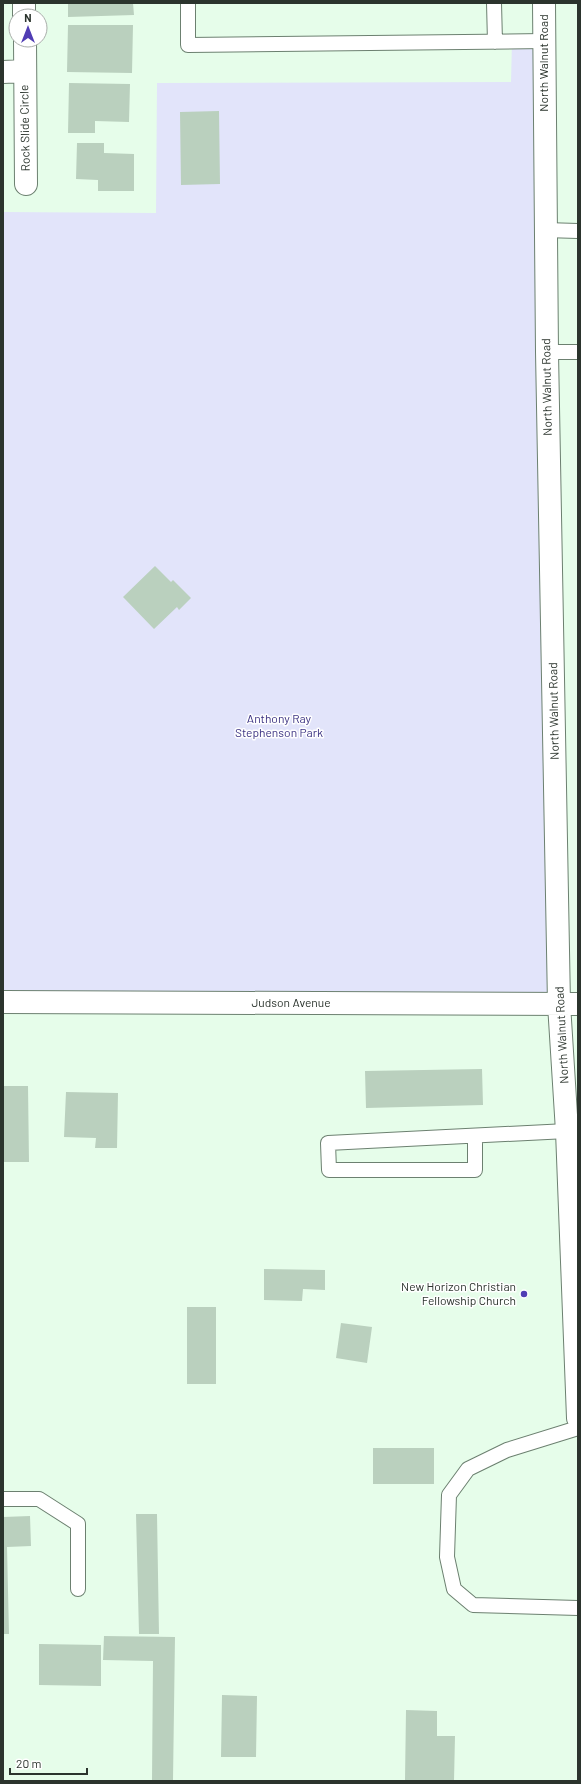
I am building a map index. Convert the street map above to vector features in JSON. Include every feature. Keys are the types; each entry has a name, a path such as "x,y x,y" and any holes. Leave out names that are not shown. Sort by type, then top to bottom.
{"street":[{"name":"North Walnut Road","path":"544,3 547,352 573,1132 578,1418"},
{"name":"Rock Slide Circle","path":"25,48 26,184"},
{"name":"Rock Slide Circle","path":"3,72 25,71"},
{"name":"Judson Avenue","path":"3,1002 569,1004"}],"lane":[{"path":"188,3 188,45 544,41"},
{"path":"494,3 495,42"},
{"path":"545,230 578,231"},
{"path":"547,352 578,352"},
{"path":"475,1137 475,1170 329,1170 328,1143 573,1132"},
{"path":"578,1428 507,1450 468,1469 449,1495 447,1557 454,1589 473,1605 578,1608"},
{"path":"3,1499 39,1499 78,1524 78,1590"}],"green space":[{"name":"Anthony Ray Stephenson Park","path":"512,41 544,41 559,1004 3,1003 3,212 156,213 157,83 511,82"}],"building":[{"path":"68,3 133,3 134,15 68,17"},
{"path":"68,25 133,25 132,73 67,72"},
{"path":"69,83 130,84 129,122 95,121 95,133 68,133"},
{"path":"219,111 220,184 181,185 180,112"},
{"path":"77,143 104,143 104,153 134,154 134,191 98,191 98,180 76,179"},
{"path":"155,566 171,582 173,580 191,598 179,610 177,607 154,629 123,597"},
{"path":"482,1069 483,1105 366,1108 365,1071"},
{"path":"3,1086 28,1086 29,1162 3,1162"},
{"path":"66,1092 118,1093 117,1148 95,1148 96,1138 64,1137"},
{"path":"264,1269 325,1270 325,1290 303,1289 302,1301 264,1300"},
{"path":"187,1307 216,1307 216,1384 187,1384"},
{"path":"341,1323 372,1327 367,1363 336,1358"},
{"path":"373,1448 434,1448 434,1484 373,1484"},
{"path":"136,1514 157,1514 159,1634 139,1634"},
{"path":"30,1516 31,1546 7,1547 9,1634 3,1634 3,1517"},
{"path":"104,1636 175,1637 173,1781 152,1781 153,1661 103,1660"},
{"path":"39,1644 101,1645 101,1686 39,1685"},
{"path":"222,1695 257,1696 256,1757 221,1757"},
{"path":"406,1710 437,1711 437,1736 455,1736 454,1781 405,1780"}],"place":[{"name":"New Horizon Christian Fellowship Church","path":"524,1294"}]}
